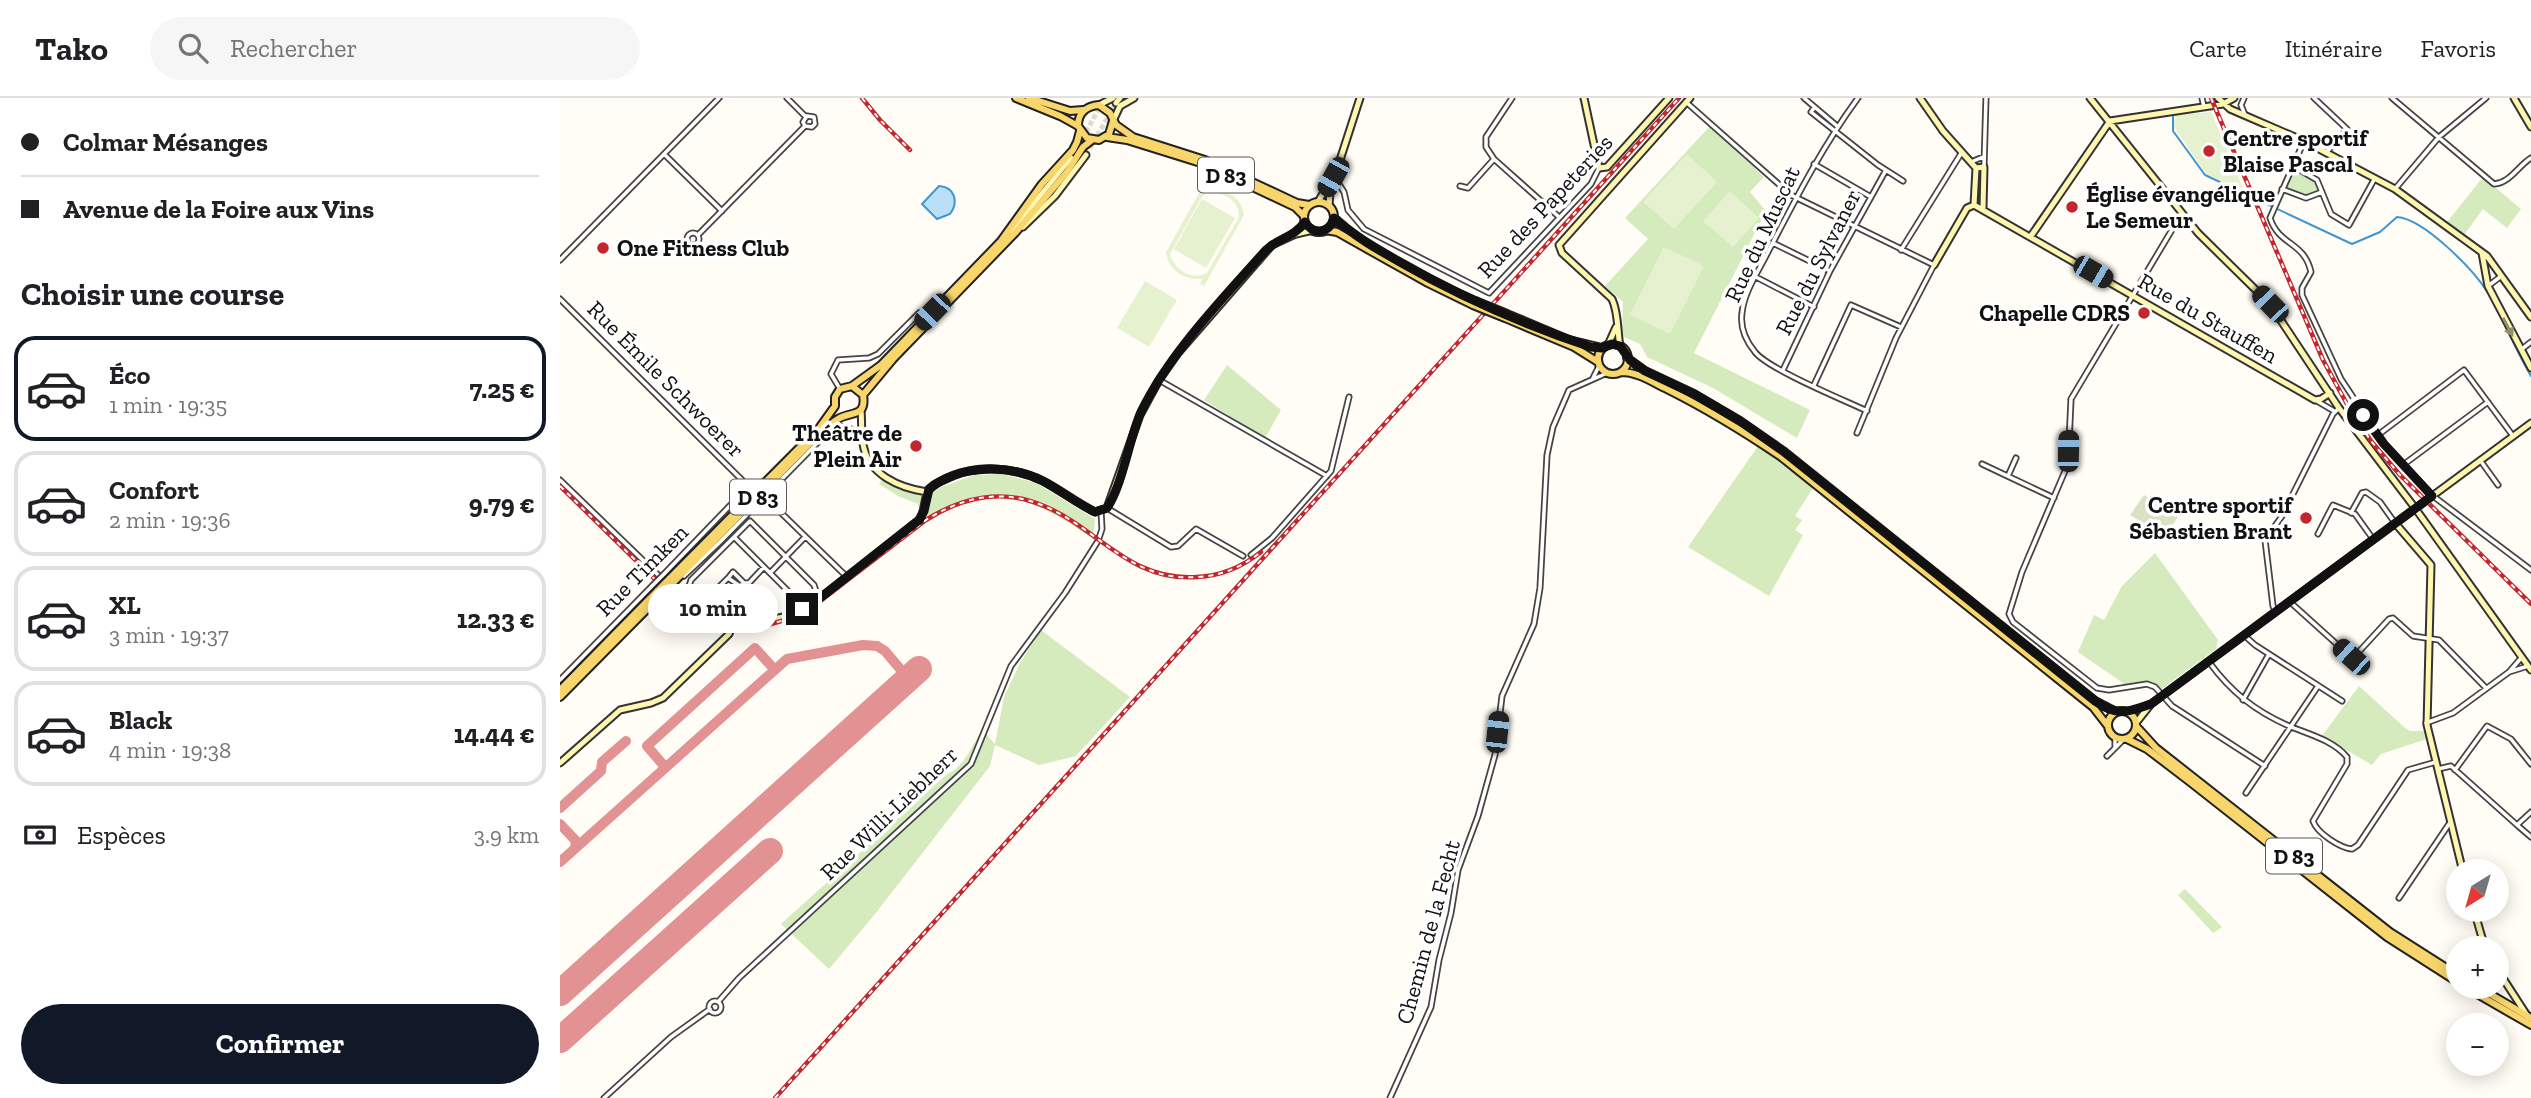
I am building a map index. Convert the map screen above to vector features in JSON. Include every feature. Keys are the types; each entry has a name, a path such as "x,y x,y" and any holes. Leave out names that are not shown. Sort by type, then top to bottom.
{"main road":[{"path":"1016,98 1060,116 1092,140"},
{"path":"863,395 893,359 1015,233 1067,172 1086,144 1104,138 1112,130 1113,121 1108,110 1099,105 1070,111 1029,98"},
{"path":"852,386 863,395 864,403 861,410 850,415 840,412 835,406 835,397 840,389 852,386 880,365 1001,242 1042,184 1073,150 1077,142 1079,116 1083,110"},
{"name":"D 83","path":"1113,121 1133,137 1205,160 1297,203 1309,205"},
{"name":"D 83","path":"1104,138 1119,137 1204,164 1295,207 1304,219"},
{"path":"1474,303 1363,241 1334,218 1329,206 1318,202 1309,205 1304,219 1312,230 1326,230 1350,239 1426,282 1474,303 1506,316 1569,340 1605,347 1620,346 1628,358 1645,371 1694,394 1740,421 1783,451 2095,701 2116,712 2129,713 2136,724 2133,735 2125,739 2115,738 2093,707 1780,456 1737,426 1642,377 1621,372 1607,373 1599,364 1574,347 1506,316"},
{"path":"1326,230 1334,218"},
{"path":"1599,364 1599,352 1605,347"},
{"path":"1621,372 1628,358"},
{"name":"D 83","path":"560,690 820,427 835,406"},
{"name":"D 83","path":"669,579 823,430 850,415"},
{"name":"D 83","path":"560,697 658,590"},
{"path":"2107,725 2116,712"},
{"name":"D 83","path":"2136,724 2156,748 2390,932 2446,968"},
{"name":"D 83","path":"2125,739 2141,745 2387,937 2446,975"},
{"path":"2486,999 2531,1025"},
{"path":"2498,999 2530,1018"}],"street":[{"path":"560,260 719,98"},
{"path":"787,98 806,117"},
{"path":"1113,121 1120,106 1134,98"},
{"path":"1329,206 1330,191 1360,98"},
{"path":"1512,98 1485,141 1486,147 1494,159 1559,218"},
{"path":"1584,98 1599,168"},
{"name":"Rue des Papeteries","path":"1335,176 1352,216 1364,229 1489,293 1591,184 1599,168 1607,167 1669,98"},
{"path":"1804,98 1814,108 1811,112 1903,181"},
{"name":"Rue du Muscat","path":"1858,98 1795,198 1755,277 1742,312 1743,330 1757,354 1783,370 1867,411"},
{"path":"1857,433 1901,327 1967,208 1974,205 1976,168 1943,131 1920,98"},
{"path":"1983,208 1986,98"},
{"path":"2090,98 2182,213 2210,245 2270,304 2330,393 2337,410 2416,508 2529,668 2509,672"},
{"path":"2202,98 2204,107"},
{"path":"2218,98 2223,104 2246,117 2304,141 2395,190 2482,252 2531,317"},
{"path":"2031,236 2110,121 2223,104 2234,98"},
{"path":"2244,98 2241,105 2246,117"},
{"path":"2314,98 2347,129 2326,153"},
{"path":"2392,98 2494,184 2500,184 2531,158"},
{"path":"2395,190 2439,137 2486,98"},
{"path":"2514,98 2531,127"},
{"path":"1099,105 1116,100"},
{"path":"1620,346 1616,308 1612,299 1562,253 1559,245 1688,100 1795,198 1934,265"},
{"path":"810,115 816,120 812,127 805,126 803,122 806,117 810,115"},
{"path":"698,235 805,126"},
{"path":"2304,141 2270,220 2277,233 2304,254 2311,272 2302,290 2302,297 2340,379 2378,435 2432,496 2531,570"},
{"path":"1901,250 1962,152"},
{"path":"664,154 722,211"},
{"path":"1015,233 1055,196 1086,155"},
{"path":"1971,162 1983,157"},
{"path":"1001,242 1071,158"},
{"path":"1460,186 1468,188 1494,159"},
{"path":"1814,164 1871,197"},
{"path":"2293,166 2317,180 2331,214 2349,225 2375,178"},
{"path":"1976,168 1984,167"},
{"name":"Rue du Sylvaner","path":"1783,370 1830,271 1886,170"},
{"path":"1318,202 1335,176"},
{"path":"1330,191 1340,188"},
{"path":"2282,189 2306,198 2322,192"},
{"name":"Rue du Stauffen","path":"1974,205 2315,400 2337,410"},
{"path":"2182,213 2071,399 2067,464 2008,610 2010,617 2097,688 2109,690 2147,684 2155,687 2172,706 2264,766"},
{"path":"1296,234 1304,219"},
{"path":"560,480 684,600 706,613 734,621 769,620 788,615 815,602 919,520 924,511 927,492 957,474 998,469 1042,481 1088,509 1101,511 1107,508 1140,415 1159,380 1178,354 1266,250 1278,241 1312,230"},
{"path":"1773,243 1830,271"},
{"path":"2482,252 2488,286 2531,368"},
{"path":"1755,277 1814,307"},
{"path":"2488,286 2500,277"},
{"name":"Rue Émile Schwoerer","path":"560,299 746,484"},
{"path":"1814,385 1851,305 1901,327"},
{"path":"840,389 831,374 838,360 869,358 878,354 919,313"},
{"path":"1605,347 1616,327"},
{"path":"2521,350 2531,342"},
{"name":"Chemin de la Fecht","path":"1592,380 1599,364"},
{"path":"2378,435 2464,370 2514,436"},
{"name":"Chemin de la Fecht","path":"1390,1098 1431,1007 1458,870 1479,816 1495,755 1502,696 1534,624 1540,588 1547,455 1553,427 1569,390 1607,373"},
{"path":"1159,380 1327,476"},
{"path":"2315,400 2330,393"},
{"path":"1251,555 1272,538 1327,476 1333,466 1349,397"},
{"path":"2403,465 2488,402"},
{"path":"861,410 866,453 882,475 899,486 927,492"},
{"path":"2275,611 2266,540 2283,516 2337,410"},
{"path":"850,415 862,423"},
{"path":"2129,713 2151,704 2531,423"},
{"path":"669,579 688,573 836,426 862,435"},
{"path":"2008,476 2016,458"},
{"path":"2480,460 2498,485"},
{"path":"1982,464 2053,498"},
{"path":"746,484 754,485 766,481"},
{"name":"Rue Timken","path":"560,680 669,579 745,490 746,484"},
{"path":"772,504 773,488"},
{"path":"2351,513 2362,493 2367,492 2380,502 2431,565 2427,723 2459,859"},
{"path":"758,504 772,504 847,578"},
{"path":"2318,534 2333,505 2355,514 2373,538"},
{"path":"1107,508 1171,547 1178,546 1196,529 1243,556"},
{"name":"Rue Willi-Liebherr","path":"604,1098 671,1037 710,1009 711,1003 718,1002 738,978 971,764 1011,666 1065,593 1098,541 1102,529 1101,511"},
{"path":"734,537 764,567 798,601 812,597 816,591 814,585 750,521 734,537 691,580 691,591 707,598 733,572 744,583 749,583 764,567"},
{"path":"734,537 736,526"},
{"path":"720,542 734,537"},
{"path":"770,573 805,537"},
{"path":"2289,601 2351,657 2356,656 2389,619 2395,620 2413,636 2439,640 2486,688"},
{"path":"560,763 620,710 663,698 729,634 734,621"},
{"path":"2244,635 2342,701"},
{"path":"2243,700 2269,654"},
{"path":"2427,723 2453,713 2509,672 2522,657"},
{"path":"2209,662 2228,686 2256,709 2329,743 2347,757 2347,764 2313,824 2317,830 2349,849 2358,845 2408,770 2437,766 2451,766 2531,837"},
{"path":"2246,793 2318,686"},
{"path":"2136,724 2151,704"},
{"path":"2455,770 2487,726 2511,739 2531,764"},
{"path":"2115,738 2115,747"},
{"path":"2107,756 2125,739"},
{"path":"2518,825 2531,812"},
{"path":"2399,898 2449,824"},
{"path":"2509,987 2530,1018"},
{"name":"Rue Willi-Liebherr","path":"710,1009 713,1013 719,1012 721,1007 718,1002"}],"green space":[{"name":"Centre sportif Blaise Pascal","path":"2211,112 2244,191 2206,174 2174,127 2175,115"},
{"path":"1710,126 1764,177 1750,192 1766,211 1694,353 1810,410 1797,438 1713,388 1647,357 1640,344 1622,336 1623,302 1605,286 1648,239 1625,218"},
{"path":"1687,154 1717,182 1674,229 1643,202"},
{"path":"2296,169 2316,182 2318,192 2306,196 2287,189 2293,170"},
{"path":"2483,177 2521,209 2507,228 2483,209 2464,235 2447,222"},
{"path":"1203,186 1228,193 1238,200 1244,215 1204,286 1200,284 1202,279 1189,278 1178,273 1167,259 1166,252","holes":["1213,192 1234,202 1239,217 1207,273 1190,275 1175,265 1170,254 1203,195"]},
{"path":"1730,191 1759,218 1733,247 1703,221"},
{"path":"1202,199 1235,218 1206,268 1174,249"},
{"path":"1664,247 1704,266 1670,334 1630,315"},
{"path":"1145,281 1177,300 1149,347 1117,328"},
{"path":"1227,365 1281,410 1265,438 1204,400"},
{"path":"1758,446 1813,488 1795,516 1802,520 1795,530 1803,535 1769,596 1688,547"},
{"path":"1001,474 1036,483 1095,519 1093,539 1031,504 997,497 961,503 927,522 917,518 920,511 918,504 879,484 883,479 899,489 919,495 975,475"},
{"path":"2144,495 2178,517 2164,537 2130,515"},
{"path":"2155,553 2218,640 2216,649 2162,689 2147,682 2123,686 2123,683 2078,652 2094,615 2104,620 2122,586"},
{"path":"1041,630 1130,697 1076,756 1039,765 995,745 990,766 829,969 781,924 958,767 982,729 995,744 1004,697 1020,663"},
{"path":"2359,686 2404,727 2410,731 2424,731 2427,739 2381,754 2372,765 2322,736"},
{"path":"2185,889 2222,927 2213,933 2178,895"}],"water":[{"path":"939,186 949,189 955,200 950,214 937,219 922,204"}],"waterway":[{"path":"2173,115 2173,131 2205,175 2352,244 2380,232 2397,217 2421,226 2460,259 2481,283 2531,376"}],"taxiway":[{"path":"560,862 787,659 863,645 877,646 885,651 901,670 902,680 897,690"},
{"path":"665,767 647,746 755,648 774,669"},
{"path":"560,808 601,771 602,762 626,741"},
{"path":"560,824 576,841 575,848"}],"runway":[{"path":"560,993 919,669"},
{"path":"560,1040 770,851"}],"tunnel":[{"path":"1071,158 1105,98"},
{"path":"1086,155 1116,103"}],"railway":[{"path":"862,98 910,150"},
{"path":"775,1098 1679,98"},
{"path":"2211,98 2323,360 2348,406 2371,441 2400,475 2531,604"},
{"path":"560,486 675,599 700,615 733,626 764,626 802,615 926,520 954,506 983,498 1013,497 1044,506 1064,516 1134,563 1173,576 1197,577 1223,573 1261,552"}],"place":[{"name":"Centre sportif Blaise Pascal","path":"2209,151"},
{"name":"Église évangélique Le Semeur","path":"2072,207"},
{"name":"One Fitness Club","path":"603,248"},
{"name":"Chapelle CDRS","path":"2144,313"},
{"name":"Théâtre de Plein Air","path":"916,446"},
{"name":"Centre sportif Sébastien Brant","path":"2306,518"}],"route":[{"path":"802,609 815,602 919,520 929,489 957,474 981,469 1011,471 1042,481 1095,512 1107,508 1140,415 1149,396 1178,354 1266,250 1278,241 1296,234 1305,222 1317,232 1330,227 1334,218 1353,235 1452,291 1569,340 1591,347 1602,348 1612,344 1620,346 1630,360 1645,371 1694,394 1740,421 1783,451 2095,701 2116,712 2129,713 2151,704 2432,496 2384,444 2363,415"}]}
